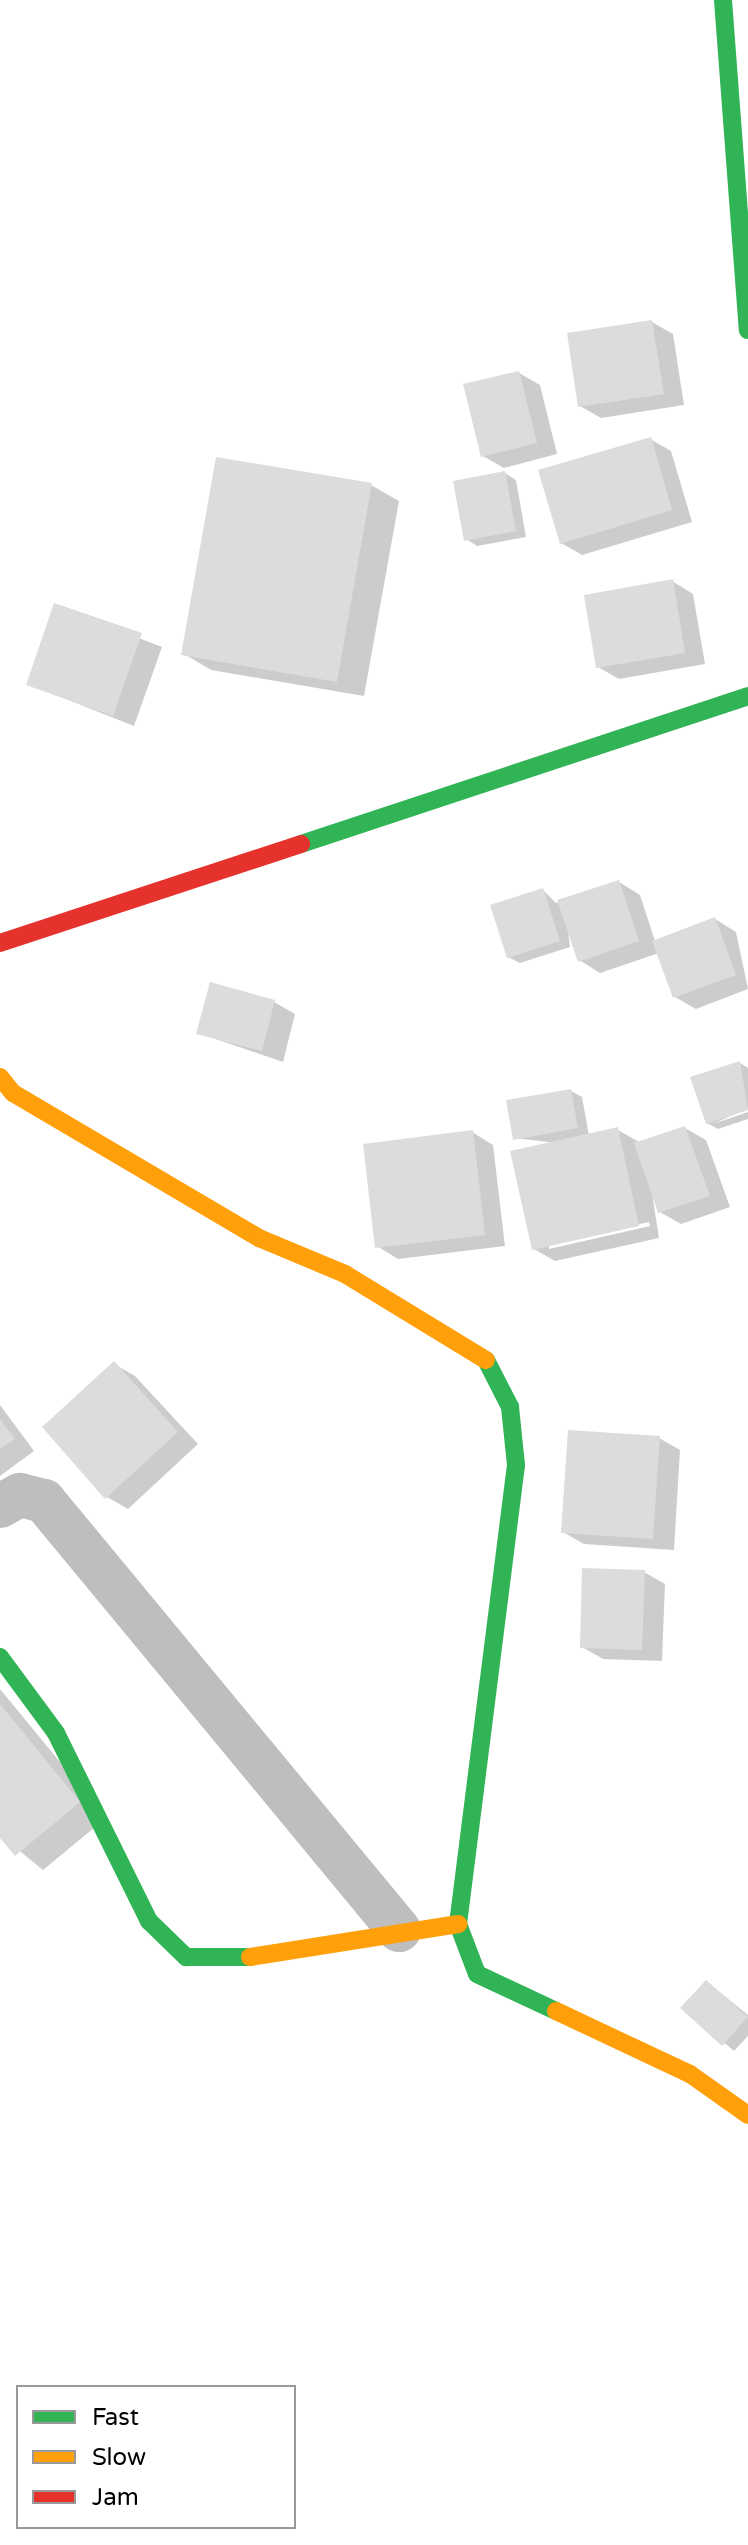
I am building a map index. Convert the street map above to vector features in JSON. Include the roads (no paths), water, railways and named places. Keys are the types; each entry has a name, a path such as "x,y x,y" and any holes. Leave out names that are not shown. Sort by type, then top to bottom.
{"street":[{"path":"723,0 748,330"},
{"path":"0,943 748,696"},
{"path":"0,1077 13,1093 259,1238 345,1274 481,1354 505,1389 516,1465 458,1924 477,1974 690,2074 748,2115"},
{"path":"0,1506 20,1495 44,1501 399,1930"},
{"path":"0,1657 56,1733 149,1921 186,1957 245,1958 399,1930 458,1924"}]}
